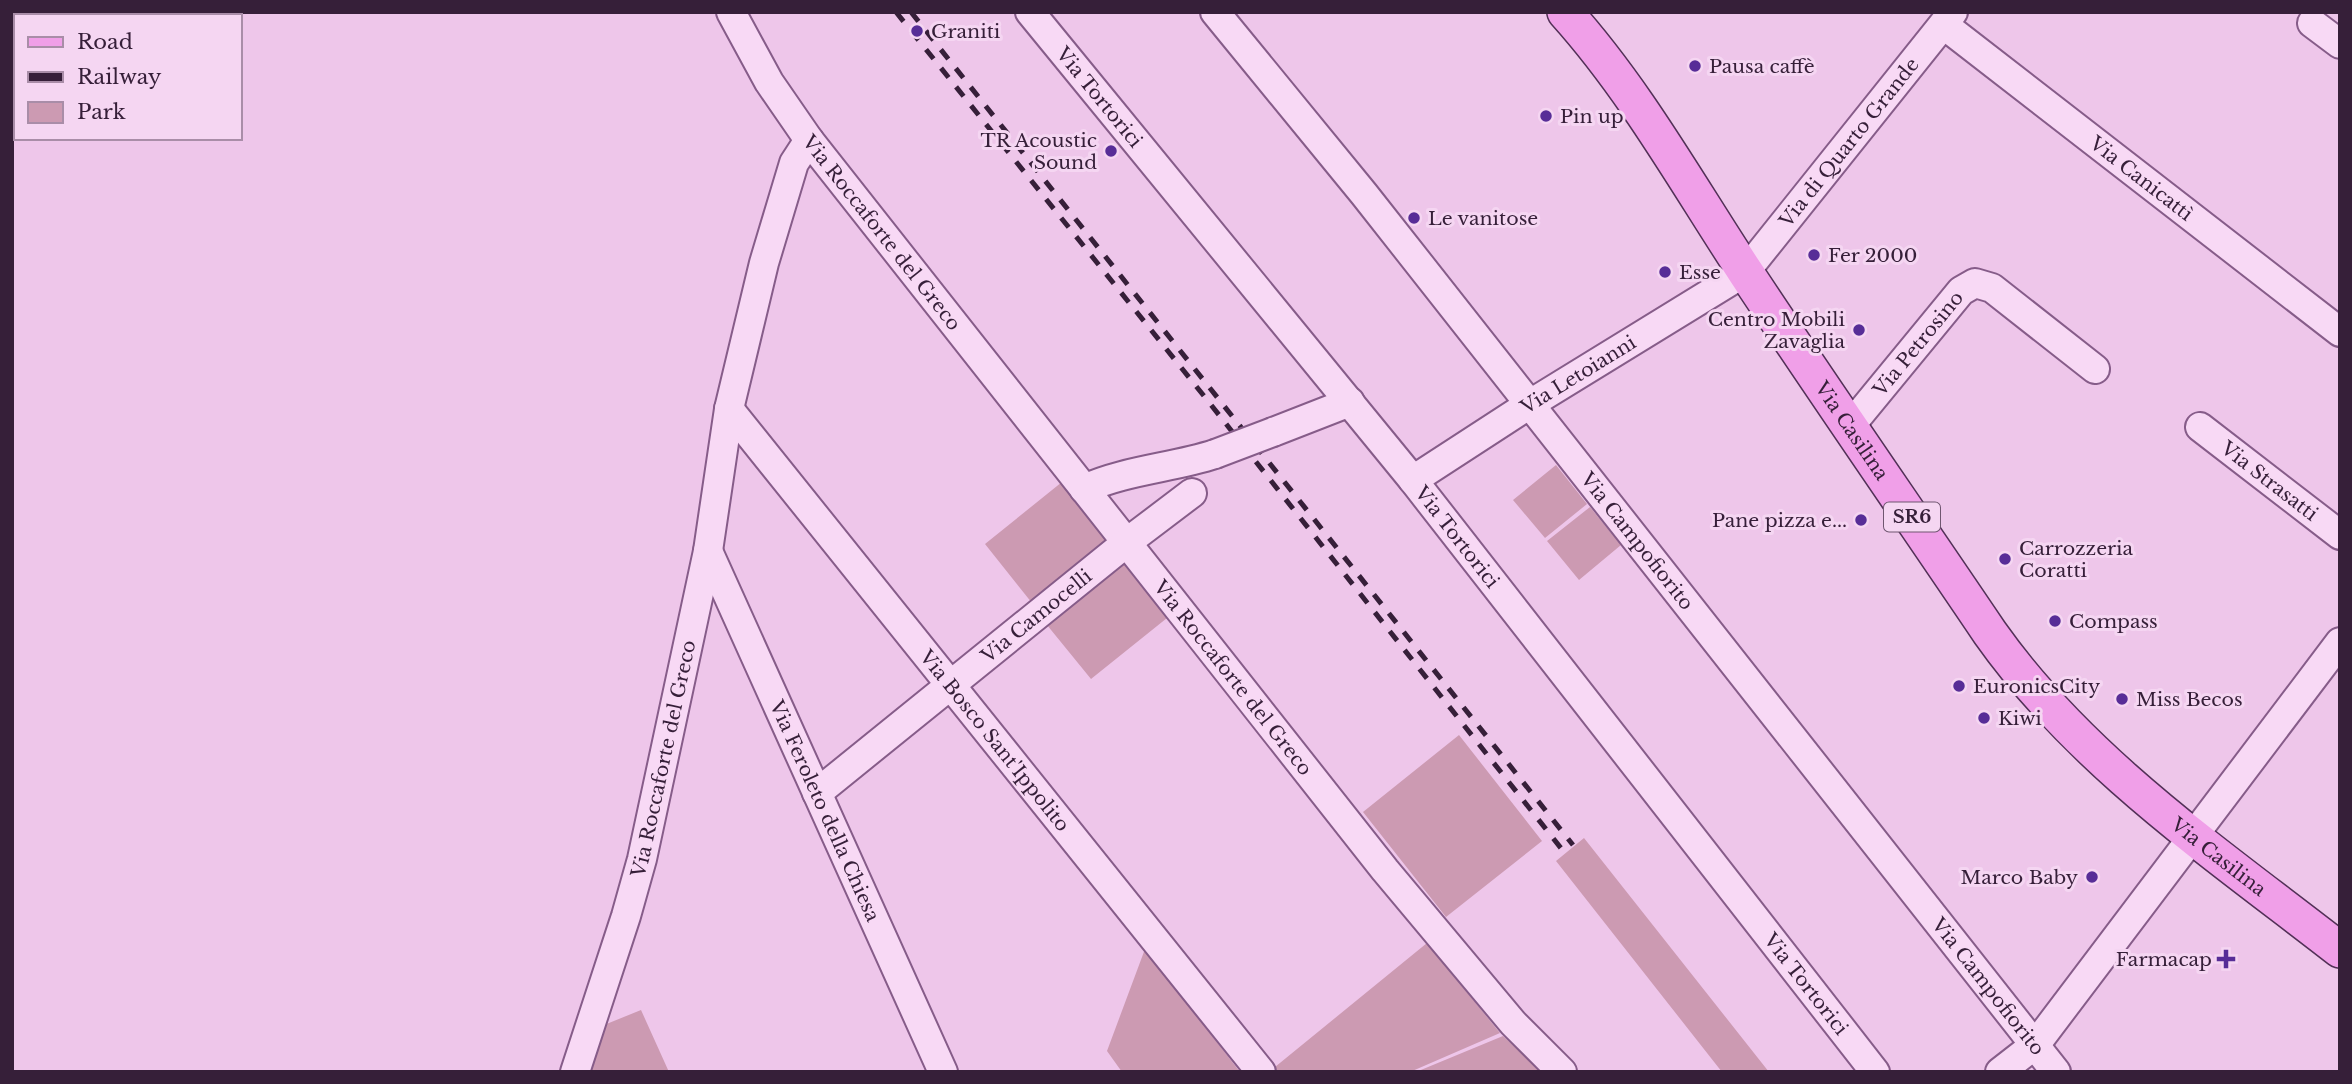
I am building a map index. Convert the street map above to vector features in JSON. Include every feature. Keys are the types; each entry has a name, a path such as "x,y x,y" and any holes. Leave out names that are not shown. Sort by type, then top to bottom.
{"main road":[{"name":"Via Casilina","path":"1564,12 1637,103 1745,272 1995,640 2032,687 2090,747 2194,836 2340,950"}],"street":[{"path":"732,12 762,71 809,139"},
{"name":"Via Tortorici","path":"1030,12 1413,480 1875,1072"},
{"name":"Via Campofiorito","path":"1216,12 1345,169 2056,1072"},
{"name":"Via di Quarto Grande","path":"1745,272 1949,18"},
{"name":"Via Canicattì","path":"1949,18 2340,331"},
{"path":"2312,23 2340,44"},
{"name":"Via Roccaforte del Greco","path":"575,1072 642,859 708,551 729,408 774,229 794,163 809,139 1407,897 1513,1023 1562,1072"},
{"name":"Via Letoianni","path":"1413,480 1530,404 1745,272"},
{"name":"Via Petrosino","path":"1850,426 1961,291 1975,283 1992,288 2095,369"},
{"path":"1084,489 1123,475 1184,464 1216,454 1350,402"},
{"name":"Via Bosco Sant'Ippolito","path":"729,408 1261,1072"},
{"name":"Via Strasatti","path":"2200,427 2340,535"},
{"name":"Via Camocelli","path":"817,793 1126,543 1192,493"},
{"name":"Via Feroleto della Chiesa","path":"708,551 943,1072"},
{"path":"2000,1072 2036,1044 2339,644"}],"green space":[{"path":"1556,465 1587,504 1545,538 1513,500"},
{"path":"1062,482 1105,536 1104,545 1032,603 985,544"},
{"path":"1590,507 1621,545 1579,580 1547,541"},
{"path":"1124,564 1167,618 1091,679 1047,625"},
{"path":"1459,735 1542,841 1446,917 1363,812"},
{"path":"1584,838 1769,1072 1722,1072 1556,861"},
{"path":"1427,943 1500,1033 1410,1072 1278,1072 1275,1067"},
{"path":"1145,949 1240,1072 1122,1072 1107,1051"},
{"path":"641,1010 669,1072 587,1072 604,1025"},
{"path":"1503,1036 1542,1072 1416,1072"}],"railway":[{"path":"896,12 1564,852"},
{"path":"911,12 1573,845"}],"place":[{"name":"Graniti","path":"917,31"},
{"name":"Pausa caffè","path":"1695,66"},
{"name":"Pin up","path":"1546,116"},
{"name":"TR Acoustic Sound","path":"1111,151"},
{"name":"Le vanitose","path":"1414,218"},
{"name":"Fer 2000","path":"1814,255"},
{"name":"Esse","path":"1665,272"},
{"name":"Centro Mobili Zavaglia","path":"1859,330"},
{"name":"Pane pizza e...","path":"1861,520"},
{"name":"Carrozzeria Coratti","path":"2005,559"},
{"name":"Compass","path":"2055,621"},
{"name":"EuronicsCity","path":"1959,686"},
{"name":"Miss Becos","path":"2122,699"},
{"name":"Kiwi","path":"1984,718"},
{"name":"Marco Baby","path":"2092,877"},
{"name":"Farmacap","path":"2226,959"}]}
